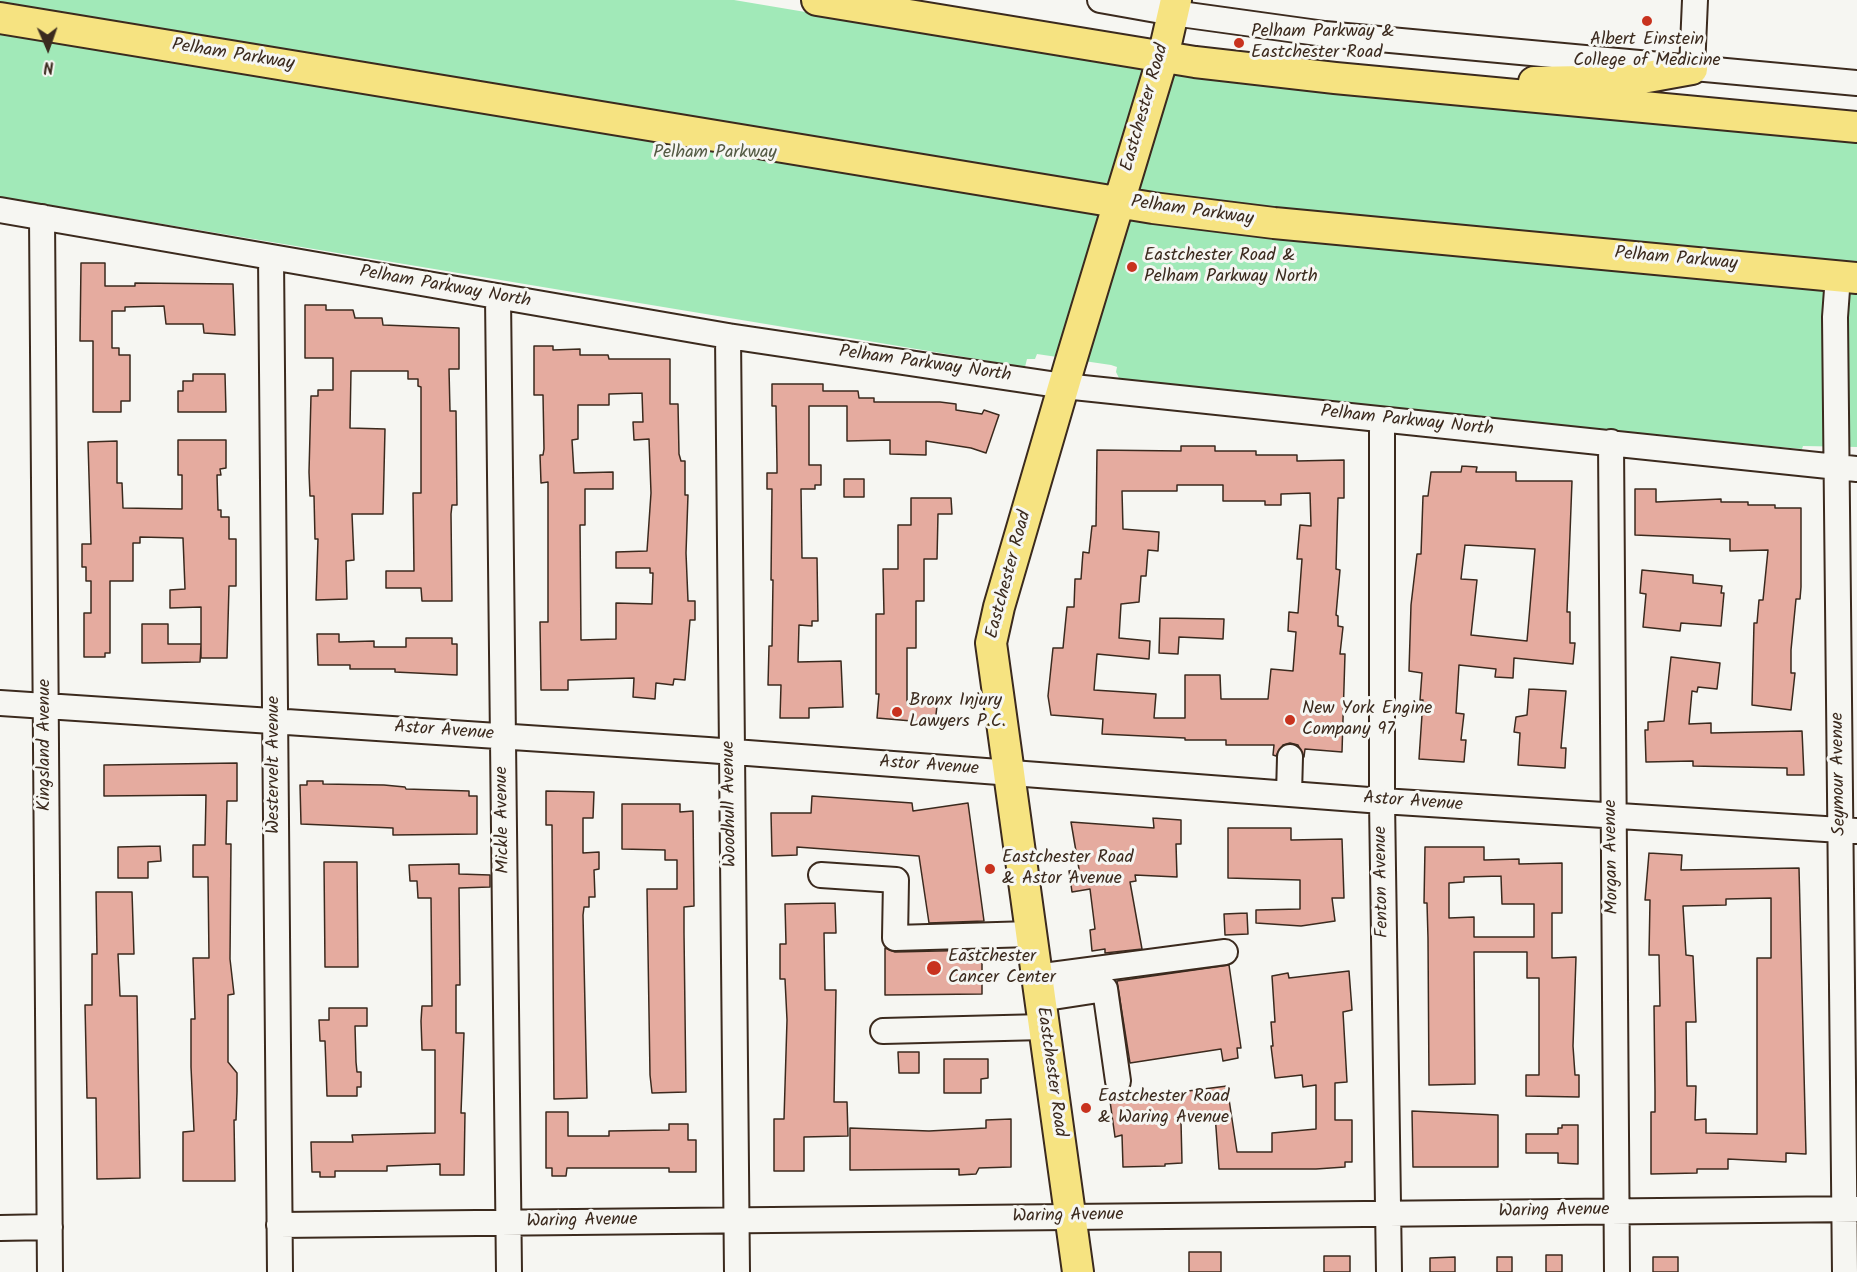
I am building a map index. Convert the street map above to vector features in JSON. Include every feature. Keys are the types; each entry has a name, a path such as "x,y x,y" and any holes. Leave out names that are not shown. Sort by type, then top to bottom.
{"main road":[{"path":"817,0 1163,57 1277,72 1857,128"},
{"name":"Eastchester Road","path":"1078,1272 991,643 999,607 1163,57 1175,7"},
{"name":"Pelham Parkway","path":"0,18 1119,202 1274,223 1848,277"},
{"path":"1454,88 1551,80 1631,80 1692,69"}],"street":[{"path":"1100,0 1175,7 1325,34 1857,83"},
{"path":"1692,69 1695,0"},
{"name":"Pelham Parkway North","path":"0,210 728,336 1064,386 1847,467"},
{"name":"Kingsland Avenue","path":"42,217 50,1272"},
{"name":"Westervelt Avenue","path":"271,257 280,1272"},
{"name":"Seymour Avenue","path":"1845,1272 1851,1209 1847,467 1834,317 1848,277"},
{"name":"Mickle Avenue","path":"498,297 509,1272"},
{"name":"Woodhull Avenue","path":"728,336 730,752 737,1272"},
{"name":"Fenton Avenue","path":"1382,420 1382,801 1389,1272"},
{"name":"Morgan Avenue","path":"1611,442 1617,1272"},
{"name":"Astor Avenue","path":"0,703 730,752 1382,801 1849,831"},
{"path":"1289,794 1290,757"},
{"path":"821,875 896,880 895,938 1031,934"},
{"path":"1040,1001 1225,952"},
{"path":"883,1030 1105,989 1118,1081"},
{"name":"Waring Avenue","path":"279,1225 1851,1209"},
{"path":"0,1228 50,1227"}],"green space":[{"name":"Pelham Parkway","path":"0,0 734,0 1204,79 1208,77 1338,93 1857,143 1857,447 1803,446 1802,449 1202,393 1119,378 1116,372 1117,367 1111,365 1037,354 1035,359 1027,359 1025,367 0,197"}],"building":[{"path":"81,263 105,263 105,286 135,286 135,283 233,284 235,335 204,333 203,324 166,324 164,306 125,307 125,311 112,311 112,348 119,348 119,355 130,355 130,401 121,401 121,412 93,412 93,341 80,341"},
{"path":"305,305 326,305 326,310 353,310 355,318 382,318 383,325 459,328 459,369 449,369 450,411 456,411 457,505 452,505 451,514 452,601 422,601 421,588 386,588 386,571 414,571 413,493 421,493 421,387 418,386 418,379 408,379 408,371 351,371 350,428 385,429 383,514 352,514 354,560 346,561 347,599 316,600 318,539 315,539 314,496 310,496 309,472 311,396 318,396 318,390 333,390 333,358 305,358"},
{"path":"534,346 553,346 553,350 580,349 580,355 608,355 609,359 670,359 670,404 678,404 679,454 681,461 685,461 685,495 688,495 686,553 688,601 695,601 695,620 690,620 685,680 674,679 673,685 656,683 655,699 633,697 634,678 568,680 568,690 541,690 540,622 548,622 548,482 541,483 540,455 543,455 544,449 543,395 534,395","holes":["642,393 643,422 633,422 634,440 649,439 651,493 647,551 616,552 616,568 650,568 650,573 653,573 652,604 616,603 616,639 581,640 580,525 585,525 585,489 613,489 613,472 574,473 572,440 578,439 578,405 609,405 609,394"]},
{"path":"193,374 225,374 226,412 178,412 178,391 183,391 183,381 193,381"},
{"path":"772,384 823,384 823,391 858,391 859,398 874,398 874,402 940,402 956,404 956,410 982,414 984,410 999,415 986,453 971,448 926,441 926,455 890,454 890,440 847,441 847,406 809,406 809,465 821,465 821,485 815,485 815,489 801,489 802,558 817,558 818,621 812,621 812,626 799,625 798,662 841,661 843,707 809,708 809,718 780,718 781,685 768,685 769,646 772,646 773,580 771,580 772,489 767,489 767,473 777,473 776,406 772,406"},
{"path":"178,440 226,440 226,468 220,469 221,475 217,475 218,510 221,510 221,517 229,517 229,539 236,539 236,586 229,586 227,658 201,658 201,607 170,608 170,590 185,589 183,538 140,537 140,543 133,543 133,581 110,581 110,653 105,653 105,657 84,657 84,613 91,613 91,581 86,581 86,567 82,567 82,544 91,544 88,442 117,441 117,483 122,483 123,508 182,509 182,475 178,475"},
{"path":"1181,446 1215,446 1215,451 1256,451 1256,455 1297,455 1297,461 1344,460 1344,498 1338,498 1336,569 1340,570 1336,615 1338,626 1343,627 1340,654 1345,654 1342,752 1305,749 1304,757 1298,745 1290,743 1283,745 1276,756 1273,755 1274,745 1226,745 1226,740 1185,740 1185,738 1102,734 1103,719 1051,715 1048,696 1053,648 1063,648 1067,607 1074,607 1075,579 1081,579 1083,552 1089,553 1092,526 1096,526 1097,450 1181,451","holes":["1177,485 1223,485 1223,501 1265,501 1265,505 1281,505 1281,494 1310,493 1311,526 1300,525 1297,559 1302,559 1298,613 1289,612 1288,631 1296,632 1293,671 1271,669 1268,699 1221,699 1220,675 1185,675 1185,718 1154,718 1156,694 1094,690 1097,654 1149,659 1150,641 1119,638 1121,604 1139,602 1141,576 1146,576 1148,550 1158,551 1159,532 1123,529 1122,491 1177,491"]},
{"path":"1462,466 1477,467 1476,472 1516,472 1516,481 1572,481 1567,612 1570,612 1570,643 1575,643 1573,664 1514,658 1513,678 1495,677 1496,669 1459,665 1456,713 1464,714 1461,740 1466,740 1464,762 1419,759 1423,700 1420,700 1422,673 1409,671 1411,605 1417,554 1421,554 1423,496 1428,496 1431,472 1461,472","holes":["1465,545 1535,549 1527,641 1471,635 1477,580 1461,579"]},
{"path":"844,479 864,479 864,497 844,497"},
{"path":"1635,489 1656,489 1656,502 1721,499 1721,502 1748,502 1748,505 1801,508 1801,587 1800,599 1796,599 1791,650 1791,673 1795,673 1791,710 1752,705 1754,623 1757,623 1759,600 1763,600 1768,550 1730,551 1730,539 1635,535"},
{"path":"911,498 951,498 952,514 938,514 937,559 924,559 924,601 916,601 916,648 907,648 907,704 937,706 935,723 877,718 879,694 876,694 876,614 884,614 883,569 898,569 898,525 911,525"},
{"path":"1642,570 1693,575 1693,583 1722,586 1721,593 1724,593 1721,626 1681,623 1680,631 1643,627 1646,594 1640,593"},
{"path":"1160,618 1224,619 1223,639 1179,637 1178,654 1159,653"},
{"path":"142,624 168,624 168,644 201,644 200,662 142,663"},
{"path":"317,634 339,634 339,642 374,641 374,647 406,647 406,638 452,638 452,644 457,644 457,675 395,672 395,669 350,669 350,665 318,665"},
{"path":"1671,657 1720,663 1717,689 1698,687 1697,692 1692,691 1689,724 1711,723 1711,733 1802,731 1804,775 1787,775 1787,768 1693,766 1693,761 1646,762 1645,730 1648,730 1648,722 1664,721"},
{"path":"1529,689 1566,691 1561,748 1566,748 1565,768 1518,765 1520,733 1514,732 1516,717 1527,715"},
{"path":"237,763 237,801 227,801 226,844 231,844 230,959 234,994 228,995 228,1062 237,1073 236,1120 234,1120 235,1181 183,1181 183,1132 194,1131 191,1067 191,1019 195,1019 193,958 209,958 208,877 193,877 193,845 205,845 206,795 104,796 104,765"},
{"path":"307,781 323,781 323,784 384,785 406,789 469,791 469,796 477,796 477,834 393,835 393,828 301,824 300,785 307,785"},
{"path":"546,791 594,792 593,818 583,818 583,853 599,852 599,869 594,870 595,897 589,897 589,907 584,907 583,915 587,1098 554,1099 552,825 546,825"},
{"path":"812,796 912,803 913,811 968,803 984,921 929,923 919,856 797,847 797,855 772,856 771,813 811,813"},
{"path":"622,804 680,804 680,812 693,811 694,906 684,907 686,1092 652,1093 650,1075 647,889 677,889 677,860 665,860 665,850 622,849"},
{"path":"1153,818 1181,820 1181,844 1176,844 1177,877 1135,875 1136,881 1130,882 1142,949 1105,953 1105,949 1092,951 1090,930 1095,929 1090,889 1072,892 1069,871 1079,869 1071,822 1154,828"},
{"path":"1228,828 1291,828 1291,840 1342,839 1344,898 1332,898 1335,921 1301,926 1256,923 1256,910 1300,909 1300,880 1228,878"},
{"path":"160,846 161,861 148,862 148,878 118,878 118,847"},
{"path":"1425,847 1484,847 1484,860 1519,859 1519,864 1562,863 1562,913 1552,913 1552,958 1576,957 1573,1046 1575,1075 1579,1075 1579,1097 1526,1096 1526,1075 1539,1075 1539,978 1527,978 1527,952 1474,952 1475,1084 1429,1085 1428,938 1427,903 1424,903","holes":["1501,876 1502,904 1534,904 1534,937 1474,937 1474,917 1449,918 1449,883 1464,882 1464,877"]},
{"path":"1649,853 1682,855 1681,870 1799,868 1806,1154 1786,1153 1786,1162 1728,1159 1728,1169 1697,1169 1697,1173 1651,1174 1651,1112 1655,1112 1654,1006 1660,1006 1659,955 1649,955 1650,900 1645,900","holes":["1771,898 1771,958 1757,958 1757,1134 1706,1133 1706,1119 1695,1120 1696,1086 1687,1086 1686,1022 1696,1022 1693,956 1686,955 1683,906 1726,905 1726,899"]},
{"path":"324,862 357,862 358,967 325,967"},
{"path":"459,864 459,874 490,875 490,887 459,888 460,985 456,985 456,1033 464,1033 461,1113 465,1113 464,1175 440,1175 440,1164 387,1166 387,1171 335,1171 335,1177 320,1177 320,1172 312,1172 311,1142 353,1142 352,1135 435,1133 435,1050 422,1050 421,1021 422,1006 432,1006 431,898 418,898 417,881 410,881 409,865"},
{"path":"96,892 132,892 134,954 118,954 120,996 137,996 140,1178 97,1179 96,1098 87,1098 85,1005 92,1005 92,954 97,954"},
{"path":"835,903 836,933 824,933 825,990 836,990 834,1102 847,1102 848,1136 804,1137 804,1171 774,1171 774,1119 784,1119 787,1020 785,979 780,979 780,944 786,944 785,904"},
{"path":"1247,913 1248,934 1225,935 1224,914"},
{"name":"Eastchester Cancer Center","path":"885,948 895,952 982,950 982,994 885,995"},
{"path":"1229,965 1241,1048 1237,1048 1238,1058 1223,1061 1221,1049 1130,1063 1117,981"},
{"path":"1349,971 1352,1010 1343,1012 1347,1082 1335,1083 1335,1120 1352,1120 1352,1162 1345,1162 1345,1167 1316,1169 1219,1169 1215,1114 1181,1122 1182,1163 1165,1164 1165,1166 1123,1167 1122,1135 1115,1137 1110,1101 1227,1086 1237,1152 1272,1152 1272,1133 1316,1129 1316,1085 1303,1087 1302,1075 1275,1078 1271,1046 1273,1046 1271,1022 1275,1022 1272,976 1288,973 1289,978"},
{"path":"329,1008 367,1008 367,1026 355,1026 357,1072 361,1072 361,1087 357,1087 357,1096 327,1096 325,1041 320,1041 319,1020 329,1020"},
{"path":"898,1052 919,1052 919,1073 899,1073"},
{"path":"944,1059 988,1059 988,1078 981,1079 981,1093 944,1093"},
{"path":"1412,1111 1498,1115 1498,1167 1413,1167"},
{"path":"546,1112 568,1112 568,1136 609,1136 609,1131 669,1130 669,1124 688,1124 688,1140 696,1140 696,1172 669,1172 669,1168 567,1168 566,1176 552,1176 552,1168 546,1168"},
{"path":"1011,1119 1011,1167 979,1168 976,1174 959,1175 959,1169 850,1170 850,1128 929,1131 986,1128 986,1120"},
{"path":"1562,1125 1578,1125 1578,1164 1558,1163 1558,1153 1526,1153 1526,1134 1558,1134 1558,1128 1562,1128"},
{"path":"1189,1252 1221,1252 1221,1272 1189,1272"},
{"path":"1546,1255 1562,1255 1562,1272 1546,1272"},
{"path":"1324,1256 1350,1256 1350,1272 1324,1272"},
{"path":"1455,1257 1455,1272 1430,1272 1430,1258"},
{"path":"1497,1257 1512,1257 1512,1272 1497,1272"},
{"path":"1653,1257 1678,1257 1678,1272 1653,1272"}],"place":[{"name":"Albert Einstein College of Medicine","path":"1647,21"},
{"name":"Pelham Parkway & Eastchester Road","path":"1239,43"},
{"name":"Eastchester Road & Pelham Parkway North","path":"1132,267"},
{"name":"Bronx Injury Lawyers P.C.","path":"897,712"},
{"name":"New York Engine Company 97","path":"1290,720"},
{"name":"Eastchester Road & Astor Avenue","path":"990,869"},
{"name":"Eastchester Cancer Center","path":"934,968"},
{"name":"Eastchester Road & Waring Avenue","path":"1086,1108"}]}
